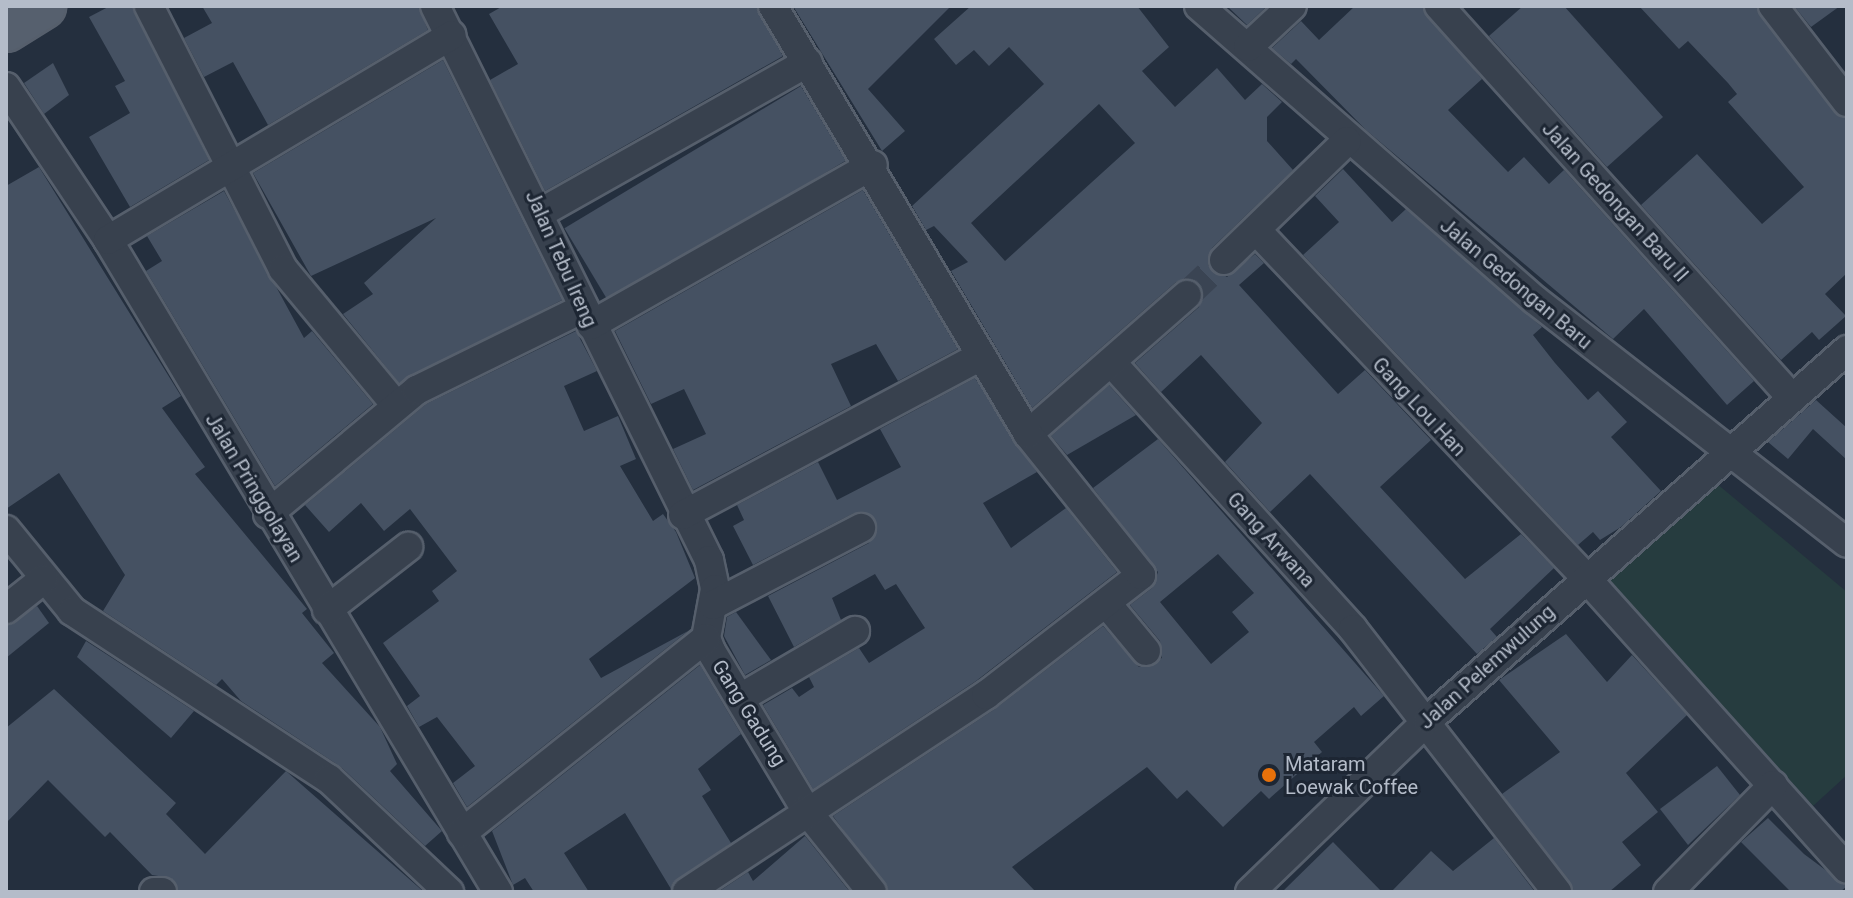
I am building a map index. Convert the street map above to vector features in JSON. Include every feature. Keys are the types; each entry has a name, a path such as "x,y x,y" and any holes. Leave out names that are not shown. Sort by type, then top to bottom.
{"main road":[{"path":"6,29 43,6"}],"street":[{"path":"149,6 225,165 306,303 396,405"},
{"name":"Jalan Tebu Ireng","path":"435,6 542,212 587,316 683,515"},
{"path":"687,892 806,810 986,695 1141,575 1028,434 873,165 773,6"},
{"name":"Jalan Gedongan Baru","path":"1199,6 1248,47 1347,141 1668,410 1731,449 1847,543"},
{"path":"1248,47 1292,6"},
{"name":"Jalan Gedongan Baru II","path":"1439,6 1791,397"},
{"path":"1773,6 1847,102"},
{"path":"108,240 225,165 452,35"},
{"path":"542,212 808,62"},
{"name":"Jalan Pringgolayan","path":"6,87 108,240 268,514 498,892"},
{"path":"1224,260 1347,141"},
{"path":"268,514 396,405 441,375 587,316 873,165"},
{"name":"Gang Lou Han","path":"1256,230 1587,579 1847,869"},
{"path":"1028,434 1187,295"},
{"name":"Jalan Pelemwulung","path":"1250,892 1428,720 1731,449 1791,397 1836,376 1847,350"},
{"path":"683,515 981,356"},
{"name":"Gang Arwana","path":"1111,362 1428,720 1557,892"},
{"name":"Gang Gadung","path":"683,515 709,560 713,605 706,638 806,810 872,892"},
{"path":"713,605 861,528"},
{"path":"6,530 72,611 329,779 449,892"},
{"path":"327,610 408,547"},
{"path":"6,609 44,579"},
{"path":"1107,604 1146,651"},
{"path":"742,697 855,631"},
{"path":"462,833 706,638"},
{"path":"1668,892 1773,785"},
{"path":"154,892 162,892"}],"green space":[{"path":"1716,483 1847,592 1847,775 1813,806 1608,579"}],"building":[{"path":"110,6 132,6 209,160 130,207 89,137 130,113 115,86 125,81 89,17"},
{"path":"202,6 418,6 428,30 268,125 233,62 204,77 184,38 212,23"},
{"path":"503,6 756,6 783,56 545,191 490,80 518,64 489,14"},
{"path":"793,6 951,6 868,89 905,131 882,151"},
{"path":"971,6 1137,6 1169,47 1142,71 1175,107 1217,68 1245,100 1262,84 1282,102 1267,117 1267,141 1293,170 1212,248 1208,265 1227,277 1255,254 1264,263 1239,285 1338,394 1365,370 1431,440 1380,487 1465,579 1521,534 1554,568 1490,629 1497,637 1477,654 1310,474 1270,512 1225,462 1262,423 1201,355 1161,392 1135,363 1199,307 1203,291 1193,279 1176,282 1032,408 951,271 968,262 934,226 926,230 912,206 1044,84 1009,47 989,66 974,50 956,65 934,39","holes":["1099,104 1135,143 1005,261 971,223"]},
{"path":"1227,6 1267,6 1247,25"},
{"path":"1355,6 1422,6 1482,79 1448,110 1508,172 1524,157 1549,184 1564,170 1754,381 1727,405 1644,309 1613,339 1366,130 1296,59 1291,64 1272,48 1301,21 1319,40"},
{"path":"1523,6 1564,6 1663,117 1607,167 1489,36"},
{"path":"1639,6 1756,6 1834,112 1847,119 1847,273 1825,294 1846,316 1819,340 1812,332 1781,360 1641,205 1697,154 1762,224 1804,187 1728,102 1737,94 1728,83 1688,41 1679,49"},
{"path":"1794,6 1840,6 1811,27"},
{"path":"443,60 562,300 399,383 343,314 373,294 364,283 436,218 311,276 253,173"},
{"path":"53,63 69,95 44,114 24,83"},
{"path":"801,86 846,161 609,303 564,228"},
{"path":"39,167 181,396 162,408 205,467 195,474 307,609 302,613 334,653 322,663 380,727 397,764 390,771 442,831 425,846 341,767 241,701 222,679 216,685 103,611 125,575 59,473 6,509 6,186"},
{"path":"1343,169 1392,222 1406,209 1542,327 1533,335 1588,400 1598,391 1627,422 1611,437 1661,491 1621,527 1600,540 1593,532 1578,545 1303,255 1339,222 1315,196"},
{"path":"863,190 958,349 898,381 876,344 831,364 851,406 693,490 673,449 706,434 684,389 651,404 615,331"},
{"path":"224,191 304,338 312,331 373,404 275,486 146,271 162,261 147,236"},
{"path":"576,331 597,371 564,386 584,431 618,416 636,459 620,466 653,521 663,514 676,532 695,578 589,659 601,678 688,631 467,807 453,783 475,766 437,717 419,727 407,706 420,696 383,643 439,601 432,591 457,571 410,509 384,531 361,503 329,532 305,505 426,404"},
{"path":"975,378 1037,472 983,503 1011,548 1066,508 1117,572 976,681 813,789 763,705 792,688 799,697 814,687 809,677 859,648 869,663 925,628 896,584 885,590 875,574 832,598 841,620 794,647 768,596 869,543 876,521 854,513 753,565 733,526 744,520 737,505 818,462 837,500 901,467 880,429"},
{"path":"1109,385 1136,415 1067,455 1051,436"},
{"path":"1816,400 1847,428 1847,460 1813,429 1788,459 1768,442"},
{"path":"1158,439 1384,696 1361,716 1354,707 1314,742 1322,752 1269,799 1261,791 1223,827 1187,790 1177,799 1147,767 1012,867 1036,892 889,892 833,816 995,709 1103,626 1139,667 1162,658 1160,641 1130,605 1152,588 1158,572 1093,488","holes":["1218,554 1254,593 1232,612 1249,632 1211,664 1160,602"]},
{"path":"37,606 49,623 6,658 6,626"},
{"path":"736,612 771,660 745,675 724,636 727,617"},
{"path":"1566,634 1607,682 1632,655 1687,715 1626,773 1658,812 1622,842 1641,865 1609,892 1574,892 1502,794 1560,752 1499,680"},
{"path":"86,641 194,711 171,738 77,657"},
{"path":"700,665 741,734 698,769 711,790 702,796 731,843 671,889 625,813 564,853 589,892 534,892 525,878 513,885 492,831"},
{"path":"54,689 176,803 166,814 205,854 286,771 424,892 179,892 171,878 152,875 110,832 105,837 48,780 6,823 6,728"},
{"path":"1717,766 1740,795 1688,845 1660,809"},
{"path":"1768,818 1804,854 1847,886 1840,892 1791,892 1741,842"},
{"path":"805,836 850,892 718,892 748,872 753,881"},
{"path":"1494,838 1535,892 1391,892 1431,851 1453,871"},
{"path":"1333,842 1382,892 1282,892"}],"tunnel":[{"path":"1187,295 1224,260"}],"place":[{"name":"Mataram Loewak Coffee","path":"1269,775"}]}
